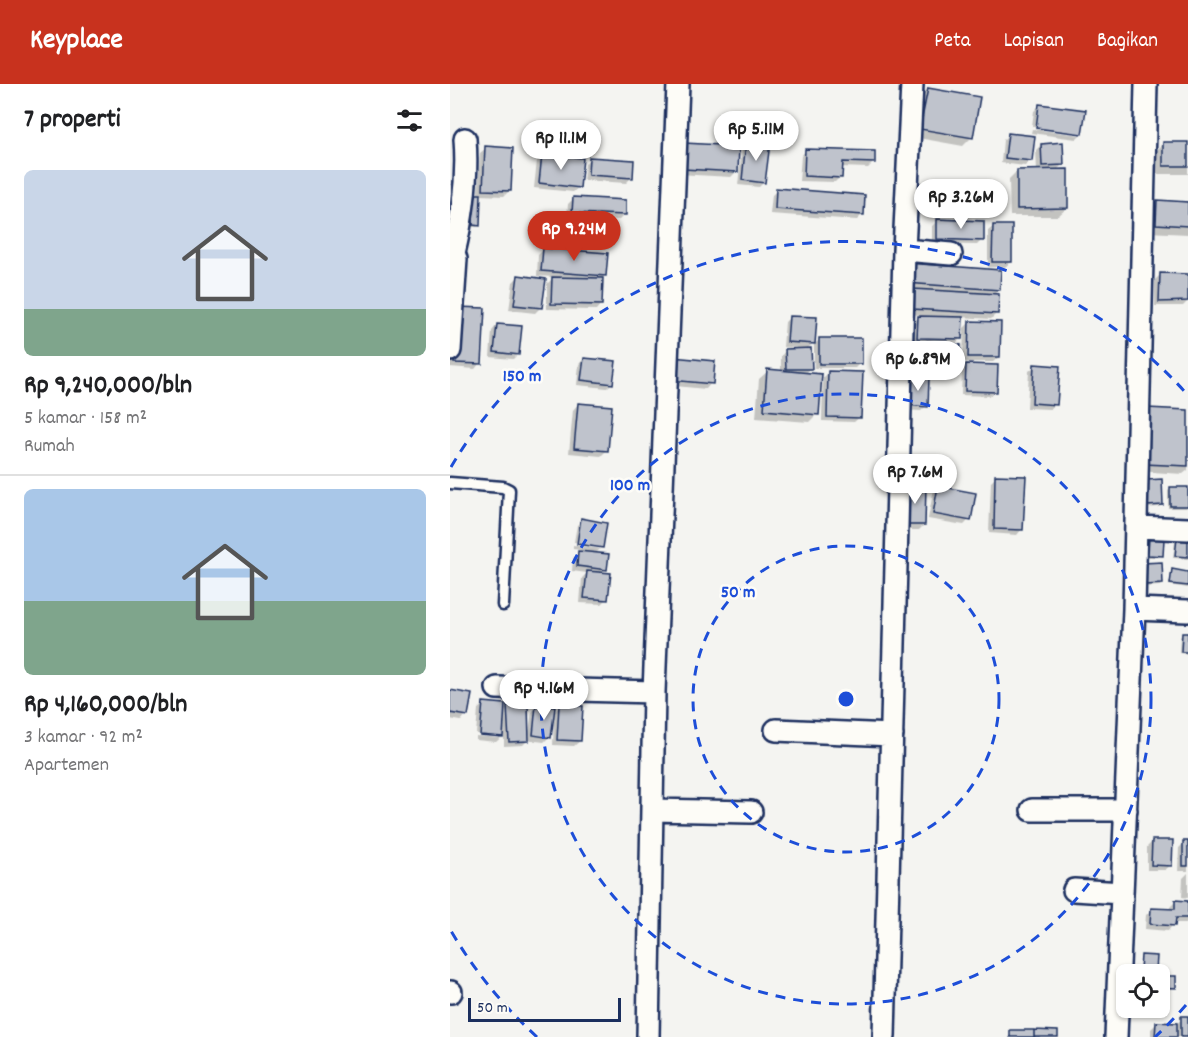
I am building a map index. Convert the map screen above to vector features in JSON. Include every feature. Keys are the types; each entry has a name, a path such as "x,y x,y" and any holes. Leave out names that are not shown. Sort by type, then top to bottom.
{"street":[{"path":"648,1037 654,692 678,84"},
{"path":"884,1037 904,250 912,84"},
{"path":"1116,1037 1134,609 1146,84"},
{"path":"450,350 456,259 452,252 463,217 467,162 465,139"},
{"path":"904,250 951,254"},
{"path":"1136,527 1188,529"},
{"path":"1134,609 1188,610"},
{"path":"497,688 654,692"},
{"path":"776,730 892,735"},
{"path":"652,810 751,812"},
{"path":"1032,810 1126,810"},
{"path":"1074,890 1122,893"}],"lane":[{"path":"450,483 509,490 503,605"}],"building":[{"path":"928,88 980,97 973,138 920,129"},
{"path":"1039,104 1086,110 1082,134 1036,128"},
{"path":"1008,133 1035,136 1032,161 1005,158"},
{"path":"746,141 770,143 765,183 742,180"},
{"path":"1063,142 1064,165 1042,166 1041,144"},
{"path":"1163,142 1188,142 1188,166 1163,166"},
{"path":"684,143 739,146 738,172 683,169"},
{"path":"485,146 513,148 511,191 483,190"},
{"path":"805,149 875,151 875,163 843,162 842,178 804,176"},
{"path":"542,154 583,158 580,188 539,183"},
{"path":"589,157 634,160 633,178 588,175"},
{"path":"1068,169 1068,208 1017,209 1017,170"},
{"path":"776,188 865,195 864,215 775,209"},
{"path":"474,194 481,194 480,226 473,225"},
{"path":"573,197 626,200 626,215 572,213"},
{"path":"1157,200 1188,202 1188,226 1156,224"},
{"path":"937,219 984,221 984,241 937,239"},
{"path":"993,225 1012,225 1012,262 992,262"},
{"path":"543,248 608,253 606,276 541,271"},
{"path":"907,263 1001,270 1000,290 906,283"},
{"path":"1160,273 1188,274 1188,301 1159,302"},
{"path":"518,275 546,279 542,308 514,305"},
{"path":"552,277 603,278 602,305 551,304"},
{"path":"913,289 999,294 998,314 912,309"},
{"path":"457,307 485,308 482,364 454,363"},
{"path":"789,316 817,317 815,344 787,342"},
{"path":"918,316 963,317 962,339 917,338"},
{"path":"969,321 1001,322 1000,357 968,357"},
{"path":"497,324 522,326 519,355 494,352"},
{"path":"819,338 862,338 862,364 819,364"},
{"path":"927,341 961,345 960,360 925,356"},
{"path":"811,348 812,369 786,369 785,349"},
{"path":"672,357 715,361 713,384 670,380"},
{"path":"584,358 616,361 613,384 581,380"},
{"path":"966,364 998,365 997,392 965,391"},
{"path":"1034,364 1060,366 1057,405 1032,403"},
{"path":"767,369 822,374 819,415 764,410"},
{"path":"828,371 863,372 861,418 827,417"},
{"path":"907,377 929,378 928,407 906,405"},
{"path":"578,403 612,406 608,451 574,448"},
{"path":"1147,408 1188,410 1188,466 1144,464"},
{"path":"995,475 1026,476 1023,530 994,529"},
{"path":"1162,479 1163,505 1147,506 1146,480"},
{"path":"905,485 926,485 925,525 904,525"},
{"path":"938,486 976,493 971,521 933,514"},
{"path":"1170,487 1188,487 1188,506 1170,506"},
{"path":"581,518 607,523 603,548 577,544"},
{"path":"1149,538 1164,539 1163,556 1148,555"},
{"path":"1177,538 1188,539 1188,557 1175,556"},
{"path":"578,551 609,554 607,570 577,566"},
{"path":"1162,562 1163,584 1144,585 1143,563"},
{"path":"1172,569 1188,572 1188,586 1170,584"},
{"path":"587,571 611,573 608,600 584,598"},
{"path":"1182,633 1188,633 1188,652 1181,652"},
{"path":"450,690 472,694 468,716 450,713"},
{"path":"483,702 505,704 503,737 480,735"},
{"path":"528,704 529,741 509,742 507,705"},
{"path":"536,705 555,707 551,738 533,735"},
{"path":"559,705 583,706 581,741 557,740"},
{"path":"1152,840 1173,840 1172,866 1151,865"},
{"path":"1183,841 1188,841 1188,866 1183,866"},
{"path":"1175,900 1188,901 1188,918 1176,918 1175,926 1150,924 1151,908 1175,909"},
{"path":"1141,955 1157,956 1156,964 1140,964"},
{"path":"1170,976 1176,976 1176,988 1170,988"},
{"path":"1181,1016 1188,1016 1188,1037 1181,1037"},
{"path":"1156,1022 1177,1023 1177,1037 1155,1037"},
{"path":"1010,1030 1034,1030 1034,1037 1010,1037"},
{"path":"1034,1030 1058,1031 1058,1037 1034,1037"}]}
